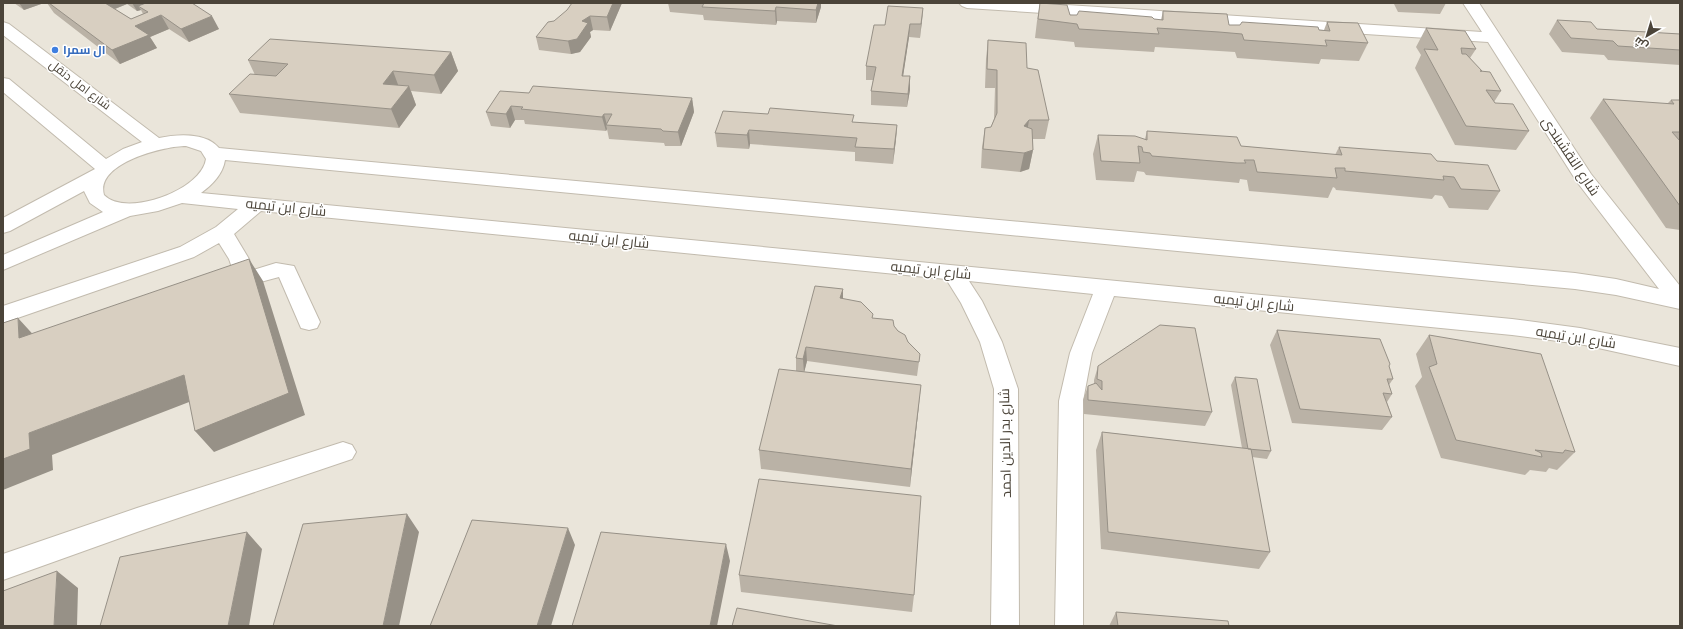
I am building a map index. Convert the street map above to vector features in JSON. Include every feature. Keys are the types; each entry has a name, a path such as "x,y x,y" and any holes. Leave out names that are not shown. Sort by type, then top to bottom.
{"street":[{"path":"967,3 1033,5 1493,38"},
{"name":"شارع النقشبندى","path":"1471,3 1584,178 1680,301"},
{"name":"شارع امل دنقل","path":"3,27 156,144"},
{"path":"3,83 103,171"},
{"path":"3,226 103,171 129,154 156,144 170,141 195,142 210,148 214,153 215,164 207,178 181,197 152,207 125,210 9,260"},
{"path":"214,153 1575,281 1616,287 1680,301"},
{"path":"103,171 93,189 94,195 98,201 105,205 125,210"},
{"name":"شارع ابن تيميه","path":"181,197 1512,327 1580,336 1680,357"},
{"path":"3,315 187,252 223,232 257,204"},
{"path":"3,231 14,235 20,240 20,248 9,260"},
{"path":"223,232 239,259 244,277 252,278 279,270 287,271 309,322"},
{"name":"شارع بدر الدين احمد","path":"952,272 971,300 991,342 1006,388 1005,626"},
{"path":"1069,626 1071,401 1081,353 1096,311 1107,288"},
{"path":"3,567 137,520 343,452"}],"shaded area":[{"path":"3,3 1680,3 1680,626 3,626"}],"building":[{"path":"49,3 105,3 131,19 148,12 138,6 146,3 192,3 212,16 181,29 161,15 135,26 149,35 112,50"},
{"path":"572,3 613,3 607,17 590,16 582,21 588,23 577,39 568,41 536,37 548,22 554,21 567,10"},
{"path":"704,3 818,3 816,10 776,7 775,11 702,7"},
{"path":"1040,3 1067,5 1070,15 1077,15 1079,11 1152,17 1154,19 1163,20 1163,11 1227,14 1229,25 1240,25 1242,22 1318,27 1319,30 1330,31 1327,22 1358,23 1368,43 1325,40 1327,46 1244,40 1242,34 1219,32 1157,28 1159,34 1079,29 1077,24 1038,19"},
{"path":"888,6 923,8 921,24 910,24 902,76 910,76 908,94 871,91 876,67 866,66 874,25 885,25"},
{"path":"1557,20 1591,22 1597,29 1680,34 1680,50 1618,46 1613,41 1571,38"},
{"path":"1426,28 1465,31 1476,49 1461,48 1462,54 1466,54 1482,71 1480,71 1490,72 1501,91 1486,90 1495,103 1513,104 1529,131 1466,126 1424,49 1438,50"},
{"path":"270,39 451,52 434,75 393,71 383,84 409,86 391,109 229,94 250,74 276,76 288,64 248,60"},
{"path":"988,40 1026,43 1027,68 1038,70 1049,120 1029,120 1024,126 1032,129 1033,150 1024,153 983,149 985,128 991,127 997,113 997,70 987,69"},
{"path":"533,86 692,98 678,132 663,131 661,129 606,125 612,114 604,114 602,117 521,109 523,107 511,106 506,114 486,112 500,91 529,93"},
{"path":"1603,99 1674,104 1671,100 1680,100 1680,132 1672,132 1680,141 1680,206"},
{"path":"770,108 854,115 852,122 897,125 894,149 855,147 857,138 749,130 747,135 715,133 723,111 768,114"},
{"path":"1147,131 1237,137 1241,146 1342,155 1339,147 1431,154 1437,161 1488,165 1500,191 1461,189 1454,177 1443,176 1444,180 1345,171 1345,168 1335,168 1337,178 1257,172 1254,160 1244,160 1246,163 1237,163 1152,156 1150,153 1143,152 1142,147 1138,146 1140,163 1101,161 1098,135 1135,136 1147,140"},
{"path":"249,259 289,393 195,431 184,375 29,433 30,449 3,459 3,323 18,318 19,338"},
{"path":"815,286 843,289 840,298 861,302 873,314 872,318 893,320 894,326 898,331 905,335 908,342 920,354 919,362 806,347 803,359 796,358"},
{"path":"1160,325 1195,328 1212,412 1088,400 1088,386 1096,383 1102,390 1102,381 1097,379 1098,366"},
{"path":"1277,330 1380,339 1390,364 1389,366 1393,379 1387,379 1392,394 1383,393 1392,417 1300,409"},
{"path":"1429,335 1541,354 1575,452 1565,450 1563,453 1535,450 1541,453 1542,457 1456,440 1429,367 1437,364"},
{"path":"779,369 921,385 911,469 759,450"},
{"path":"1235,377 1257,379 1271,451 1248,449"},
{"path":"1102,432 1251,449 1270,552 1108,532"},
{"path":"759,479 921,496 914,595 739,575"},
{"path":"407,514 383,626 273,626 303,524"},
{"path":"472,520 568,528 537,626 430,626"},
{"path":"247,532 228,626 100,626 120,557"},
{"path":"601,532 726,544 710,626 572,626"},
{"path":"57,571 54,626 3,626 3,591"},
{"path":"737,608 838,626 732,626"},
{"path":"1116,612 1228,621 1229,626 1118,626"}],"place":[{"name":"ال سمرا","path":"55,50"}]}
